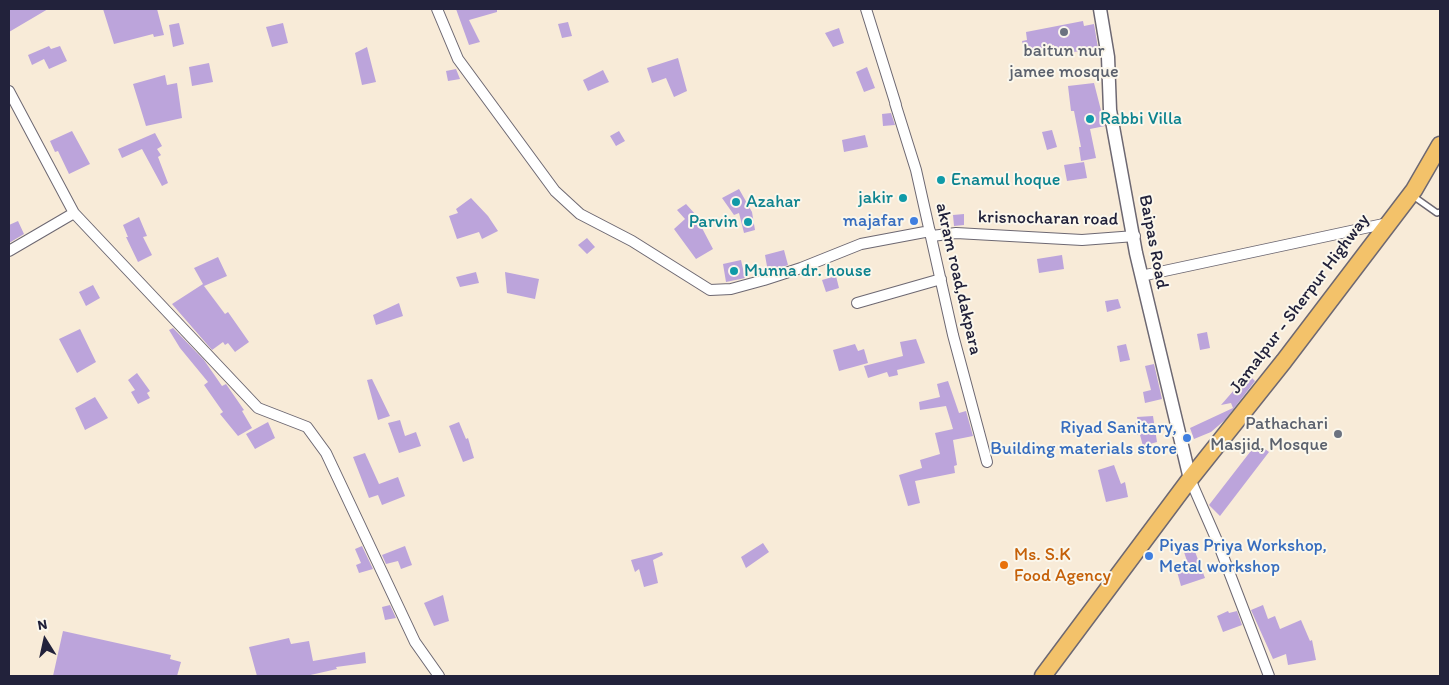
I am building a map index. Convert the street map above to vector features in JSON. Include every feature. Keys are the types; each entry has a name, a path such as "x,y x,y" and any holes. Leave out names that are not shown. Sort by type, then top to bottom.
{"main road":[{"name":"Jamalpur - Sherpur Highway","path":"1044,676 1190,479 1284,361 1410,195 1440,145"}],"street":[{"name":"krisnocharan road","path":"436,9 458,59 555,191 580,214 632,241 710,290 724,289 801,268 861,244 931,233 1082,240 1135,236"},
{"name":"akram road,dakpara","path":"866,9 916,170 987,462"},
{"name":"Baipas Road","path":"1100,9 1108,58 1110,110 1141,276 1190,479"},
{"path":"9,91 74,213 258,408 307,427 326,453 415,642 439,676"},
{"path":"9,251 74,213"},
{"path":"1141,276 1388,223"},
{"path":"857,303 941,279"},
{"path":"1190,479 1218,543 1269,676"}],"lane":[{"path":"1410,195 1437,213 1440,212"}],"building":[{"path":"9,9 48,9 9,32"},
{"path":"103,9 157,9 164,35 154,37 153,34 114,44"},
{"path":"456,9 497,9 497,12 469,20 480,42 469,45"},
{"path":"1083,21 1084,26 1094,24 1098,48 1056,55 1054,45 1025,52 1022,41 1027,40 1026,32"},
{"path":"568,22 572,36 562,38 558,24"},
{"path":"179,23 184,44 173,47 169,25"},
{"path":"283,23 288,43 272,47 266,27"},
{"path":"839,28 844,43 833,47 825,33"},
{"path":"49,46 51,49 60,46 67,61 49,69 44,59 32,65 28,55"},
{"path":"367,47 376,82 362,85 355,53"},
{"path":"678,58 687,91 674,97 666,78 652,83 647,68"},
{"path":"209,63 213,82 192,86 189,67"},
{"path":"867,67 875,88 864,92 856,72"},
{"path":"456,69 460,79 448,81 446,71"},
{"path":"603,70 609,82 588,91 583,80"},
{"path":"165,75 167,85 177,83 182,118 146,126 133,84"},
{"path":"1094,83 1105,126 1090,129 1096,158 1081,161 1079,147 1081,147 1074,111 1071,111 1068,86"},
{"path":"891,113 895,125 883,126 882,114"},
{"path":"1052,130 1057,147 1047,150 1042,132"},
{"path":"72,131 90,164 69,174 58,151 55,152 50,141"},
{"path":"619,131 625,141 616,146 610,136"},
{"path":"155,133 162,146 157,149 161,155 158,157 168,183 162,186 142,149 122,158 118,149"},
{"path":"865,135 868,147 844,152 842,140"},
{"path":"1084,162 1087,178 1067,181 1064,165"},
{"path":"739,189 752,212 755,230 744,233 739,213 734,215 722,198"},
{"path":"471,198 488,216 498,231 482,239 479,232 457,239 449,216 458,213 456,209"},
{"path":"686,204 696,215 693,217 702,228 713,249 696,259 674,229 685,219 677,210"},
{"path":"964,214 964,225 954,226 953,215"},
{"path":"139,217 147,236 143,237 152,255 138,262 126,237 128,237 123,225"},
{"path":"18,221 24,234 9,243 9,225"},
{"path":"587,238 595,247 587,254 578,245"},
{"path":"784,250 788,265 768,272 765,255"},
{"path":"1062,255 1064,269 1039,273 1037,259"},
{"path":"218,257 227,276 204,286 225,314 228,312 249,342 235,352 228,343 225,345 223,342 212,350 172,304 203,284 194,268"},
{"name":"Munna dr. house","path":"741,260 745,278 726,282 723,264"},
{"path":"476,272 479,283 460,287 456,277"},
{"path":"505,272 539,279 535,299 507,293"},
{"path":"836,276 839,288 826,292 822,280"},
{"path":"93,285 100,298 86,306 79,292"},
{"path":"1118,299 1121,308 1107,312 1105,301"},
{"path":"399,303 403,316 376,325 373,315"},
{"path":"173,328 204,360 222,386 226,384 244,410 242,411 252,428 238,436 220,414 223,412 204,385 208,382 180,348 169,330"},
{"path":"80,329 96,362 77,373 59,339"},
{"path":"1207,332 1210,348 1200,350 1197,334"},
{"path":"916,339 925,363 897,370 898,375 889,377 887,372 868,378 864,366 903,356 900,342"},
{"path":"855,344 858,351 864,349 868,363 839,371 833,350"},
{"path":"1126,344 1130,360 1120,362 1117,346"},
{"path":"1154,364 1162,399 1145,403 1143,392 1151,390 1145,366"},
{"path":"137,373 150,391 147,393 150,398 138,404 131,392 135,390 128,380"},
{"path":"1248,374 1255,381 1225,420 1211,432 1194,439 1190,428 1233,408 1231,403 1221,405"},
{"path":"372,379 390,416 378,420 367,380"},
{"path":"948,381 959,413 966,411 973,436 953,440 957,465 954,466 955,473 915,481 920,503 908,506 899,475 922,468 920,460 940,454 935,433 953,429 946,406 920,410 919,402 940,397 937,384"},
{"path":"95,397 108,418 85,430 75,408"},
{"path":"1153,416 1157,442 1143,446 1140,435 1137,435 1135,423 1138,422 1137,417"},
{"path":"400,420 405,436 416,432 421,446 399,453 388,423"},
{"path":"268,422 275,438 255,449 246,434"},
{"path":"459,422 466,439 468,438 474,458 463,462 449,426"},
{"path":"1257,443 1269,452 1220,516 1209,505"},
{"path":"365,453 379,484 398,477 405,496 382,505 378,495 369,498 353,457"},
{"path":"1114,465 1121,484 1125,482 1128,497 1106,502 1098,470"},
{"path":"763,543 769,552 746,568 741,557"},
{"path":"362,546 373,569 359,573 356,565 361,563 355,549"},
{"path":"405,546 412,565 401,569 398,561 386,564 382,555"},
{"path":"1194,549 1205,578 1181,586 1176,568 1188,564 1184,552"},
{"path":"662,552 663,555 653,560 658,583 644,587 639,569 635,572 631,560"},
{"path":"443,595 449,621 434,626 424,603"},
{"path":"390,605 396,618 385,620 382,607"},
{"path":"1263,605 1268,619 1275,616 1280,629 1301,620 1310,641 1312,640 1316,660 1288,665 1286,654 1273,659 1251,610"},
{"path":"1228,611 1229,613 1237,611 1242,625 1223,632 1217,616"},
{"path":"63,631 171,655 170,659 181,662 177,676 53,676"},
{"path":"289,638 291,644 309,641 313,661 365,652 366,663 336,667 337,669 306,676 257,676 249,647"}],"place":[{"name":"baitun nur jamee mosque","path":"1064,32"},
{"name":"Rabbi Villa","path":"1090,119"},
{"name":"Enamul hoque","path":"941,180"},
{"name":"jakir","path":"903,198"},
{"name":"Azahar","path":"736,202"},
{"name":"majafar","path":"914,221"},
{"name":"Parvin","path":"748,222"},
{"name":"Munna dr. house","path":"734,271"},
{"name":"Pathachari Masjid, Mosque","path":"1338,434"},
{"name":"Riyad Sanitary, Building materials store","path":"1187,438"},
{"name":"Piyas Priya Workshop, Metal workshop","path":"1149,556"},
{"name":"Ms. S.K Food Agency","path":"1004,565"}]}
